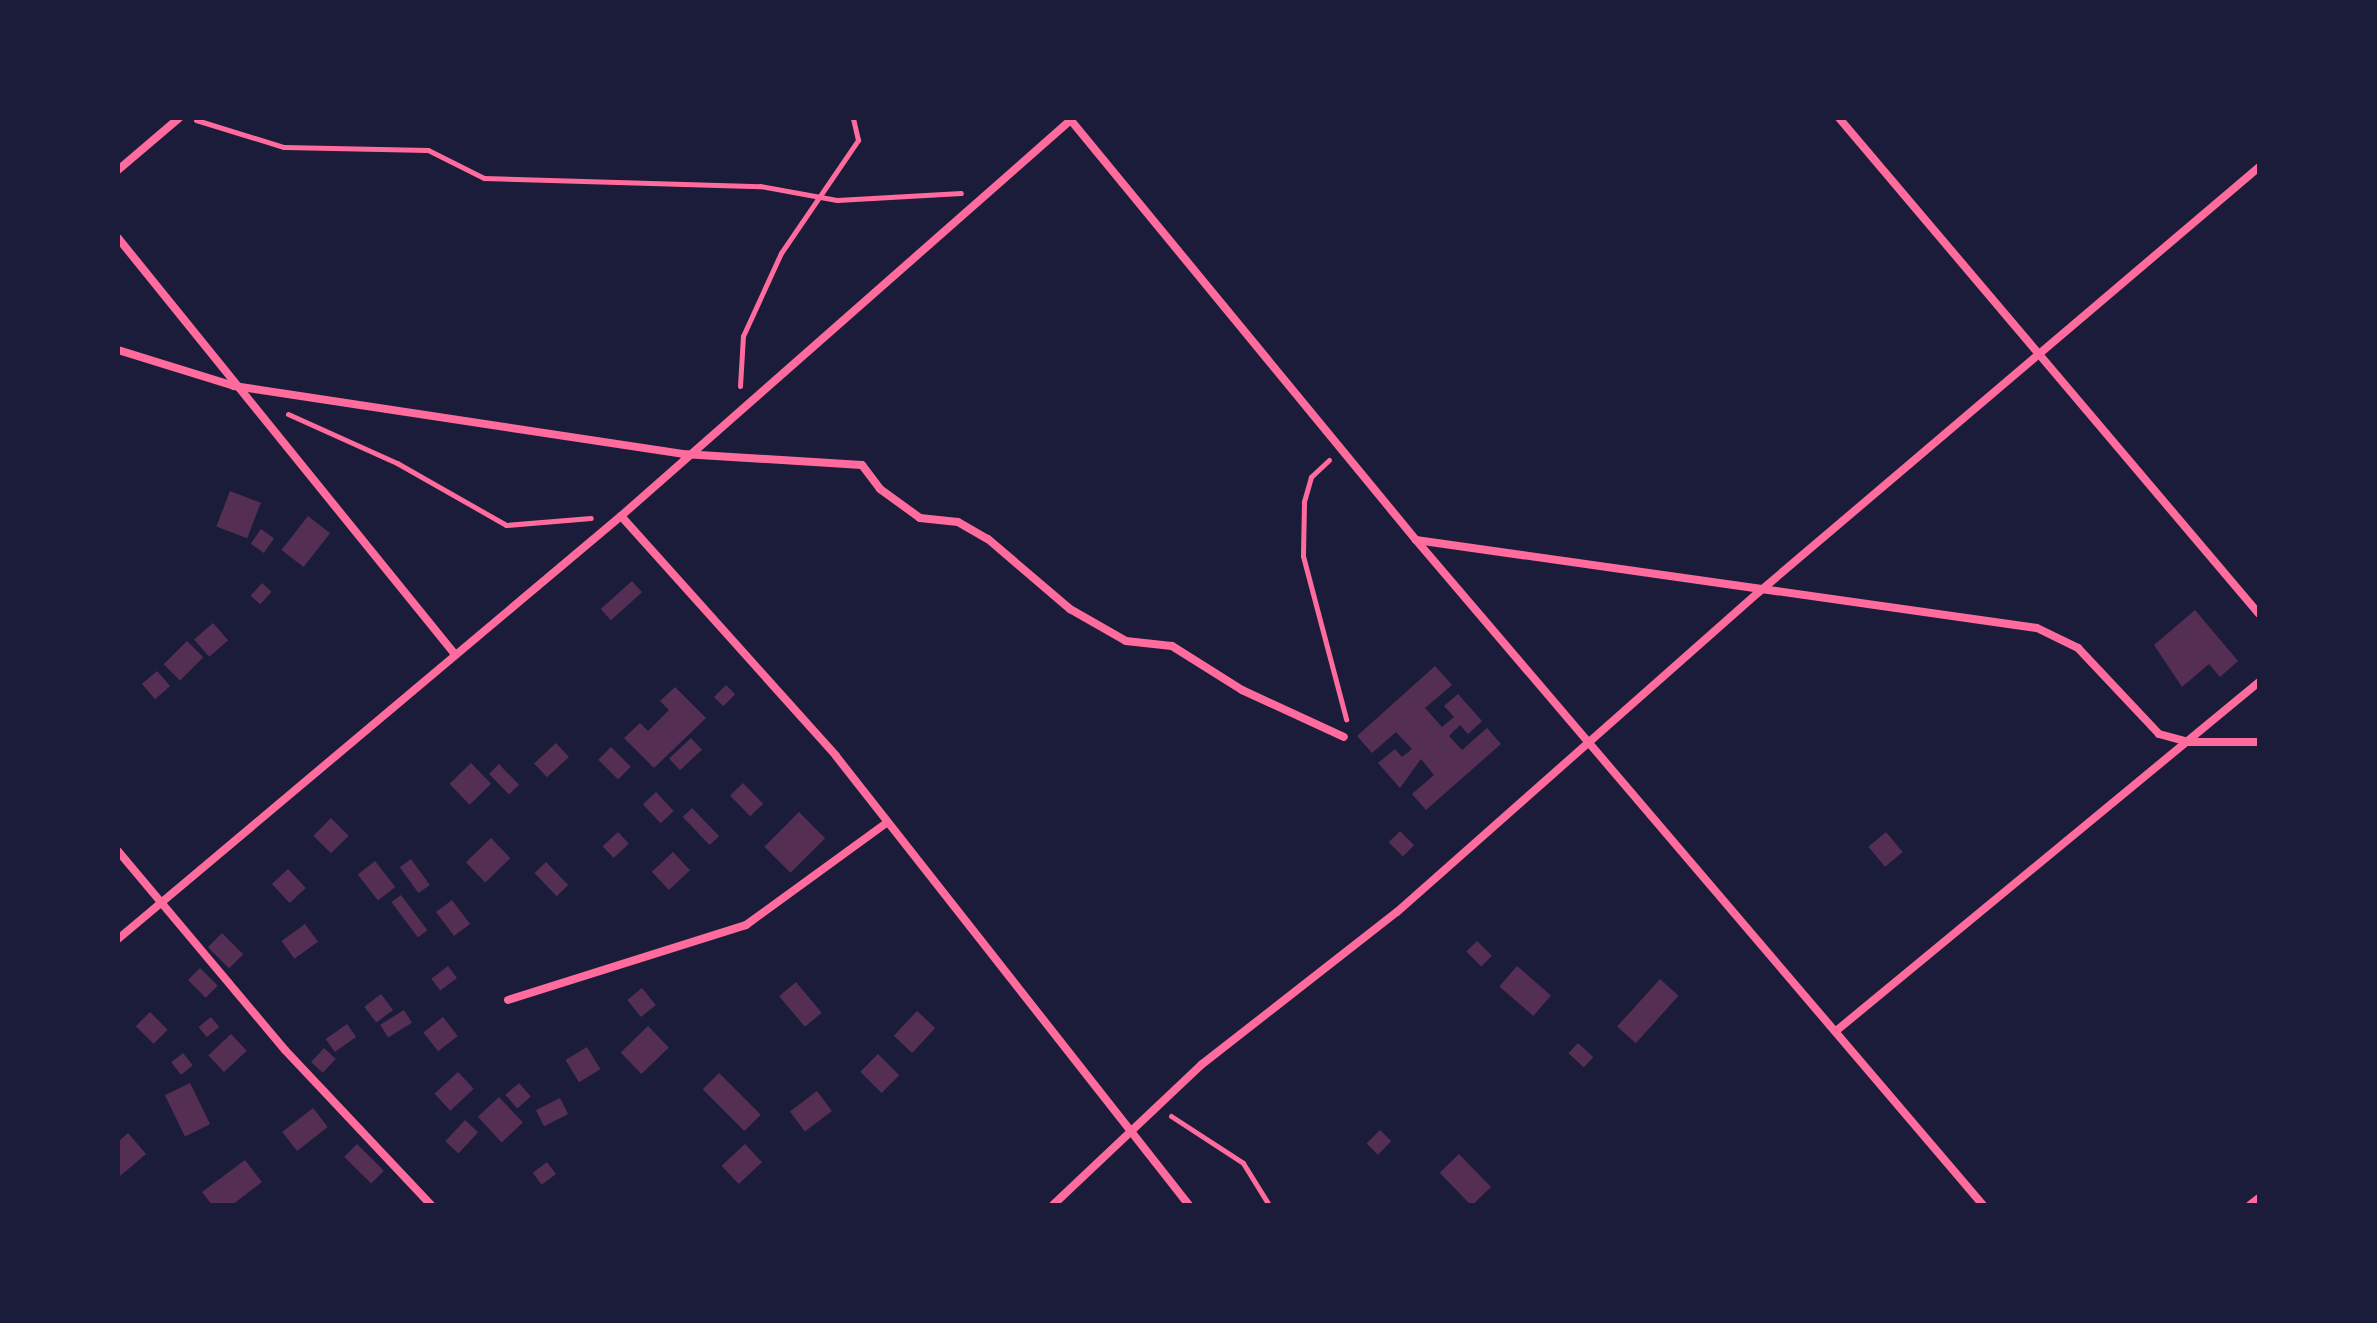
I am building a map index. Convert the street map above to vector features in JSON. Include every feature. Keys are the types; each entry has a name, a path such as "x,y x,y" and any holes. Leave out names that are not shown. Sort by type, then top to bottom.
{"street":[{"path":"118,170 179,118"},
{"path":"1839,118 2042,354 2259,614"},
{"path":"118,939 453,652 621,516 683,454 1071,119 1587,744 1983,1205"},
{"path":"1053,1205 1155,1110 1397,912 1759,592 2259,167"},
{"path":"118,238 234,386 453,652"},
{"path":"118,350 234,386 683,454 862,465 880,489 920,518 958,522 988,539 1070,609 1126,641 1172,646 1242,690 1344,737"},
{"path":"621,516 888,822 1189,1205"},
{"path":"1416,540 2063,635 2159,734 2188,742 2259,742"},
{"path":"1836,1031 2259,682"},
{"path":"508,1000 746,925 888,822"},
{"path":"118,851 285,1050 431,1205"},
{"path":"2250,1205 2259,1198"}],"path":[{"path":"191,118 284,147 428,150 484,178 760,186 816,196 934,197 995,187"},
{"path":"740,407 743,336 816,196 858,140 853,118"},
{"path":"273,407 397,463 506,525 621,516"},
{"path":"1343,451 1311,477 1303,556 1320,636 1342,687 1344,737"},
{"path":"1155,1110 1189,1123 1243,1163 1269,1205"}],"building":[{"path":"230,491 261,503 247,538 216,526"},
{"path":"308,516 330,533 304,567 282,550"},
{"path":"261,529 274,538 264,553 251,544"},
{"path":"632,581 642,592 611,620 601,609"},
{"path":"262,583 272,592 260,604 251,596"},
{"path":"2195,610 2238,661 2220,677 2209,664 2182,687 2154,645"},
{"path":"213,623 228,640 209,657 194,639"},
{"path":"187,641 203,657 180,681 164,664"},
{"path":"1435,666 1452,685 1425,708 1442,727 1454,717 1444,706 1458,694 1482,721 1468,734 1460,725 1449,736 1462,750 1487,728 1501,744 1426,810 1412,794 1434,775 1421,759 1400,788 1378,763 1395,749 1402,757 1412,749 1396,732 1372,753 1357,736"},
{"path":"157,671 170,686 155,699 142,684"},
{"path":"726,685 735,694 723,706 714,697"},
{"path":"675,687 706,718 654,768 624,738 640,723 648,731 669,710 660,701"},
{"path":"691,738 702,750 680,770 669,758"},
{"path":"556,743 569,757 547,777 534,763"},
{"path":"611,747 631,767 618,780 598,760"},
{"path":"471,763 491,784 470,805 449,784"},
{"path":"499,764 519,785 509,795 489,774"},
{"path":"743,783 763,804 750,816 730,796"},
{"path":"656,792 674,811 661,823 643,804"},
{"path":"692,808 719,836 710,845 683,817"},
{"path":"799,812 825,838 791,873 764,847"},
{"path":"331,818 349,836 331,853 313,836"},
{"path":"1400,831 1414,845 1403,856 1389,842"},
{"path":"618,832 629,844 614,858 603,846"},
{"path":"1886,832 1903,852 1885,867 1868,847"},
{"path":"491,838 510,858 485,882 466,862"},
{"path":"673,852 690,870 669,890 652,872"},
{"path":"411,859 430,885 418,893 400,867"},
{"path":"375,861 395,887 378,901 358,875"},
{"path":"546,862 568,885 557,896 534,873"},
{"path":"288,869 306,888 290,903 272,884"},
{"path":"401,895 427,930 418,937 391,902"},
{"path":"452,900 470,924 454,936 436,912"},
{"path":"305,924 318,942 294,959 282,941"},
{"path":"222,933 243,954 229,968 208,947"},
{"path":"1477,941 1492,956 1481,966 1466,952"},
{"path":"448,966 457,978 440,991 431,979"},
{"path":"1517,966 1551,996 1533,1016 1499,986"},
{"path":"200,968 218,986 206,998 188,980"},
{"path":"1660,979 1679,996 1636,1043 1617,1027"},
{"path":"796,982 822,1013 805,1027 779,996"},
{"path":"642,988 656,1005 641,1017 627,1000"},
{"path":"381,994 393,1010 376,1023 364,1007"},
{"path":"404,1010 412,1023 388,1038 380,1025"},
{"path":"917,1011 935,1028 912,1053 894,1036"},
{"path":"150,1012 168,1030 154,1044 136,1026"},
{"path":"211,1017 219,1027 207,1037 199,1027"},
{"path":"443,1017 458,1036 438,1051 423,1032"},
{"path":"347,1024 356,1037 335,1052 326,1039"},
{"path":"648,1026 669,1048 642,1074 621,1052"},
{"path":"231,1034 247,1051 224,1072 208,1055"},
{"path":"1578,1043 1593,1057 1584,1068 1568,1053"},
{"path":"587,1047 600,1069 579,1082 566,1060"},
{"path":"324,1048 336,1059 323,1073 311,1062"},
{"path":"183,1053 193,1066 181,1075 171,1062"},
{"path":"878,1054 899,1075 882,1093 860,1072"},
{"path":"458,1072 474,1089 450,1111 435,1094"},
{"path":"719,1073 761,1115 744,1131 703,1089"},
{"path":"190,1083 210,1124 185,1137 165,1095"},
{"path":"519,1083 531,1097 517,1108 505,1095"},
{"path":"817,1091 832,1111 805,1131 790,1111"},
{"path":"499,1097 523,1123 502,1142 478,1117"},
{"path":"560,1098 568,1114 544,1126 536,1110"},
{"path":"313,1108 328,1127 297,1151 282,1132"},
{"path":"465,1120 478,1132 458,1153 445,1141"},
{"path":"1380,1130 1391,1141 1378,1155 1367,1143"},
{"path":"128,1133 146,1154 120,1176 118,1142"},
{"path":"357,1144 384,1171 371,1184 344,1157"},
{"path":"745,1144 762,1162 739,1184 722,1166"},
{"path":"1459,1154 1491,1187 1471,1205 1440,1173"},
{"path":"245,1160 262,1182 232,1205 212,1205 202,1192"},
{"path":"547,1162 556,1174 542,1185 533,1173"}]}
